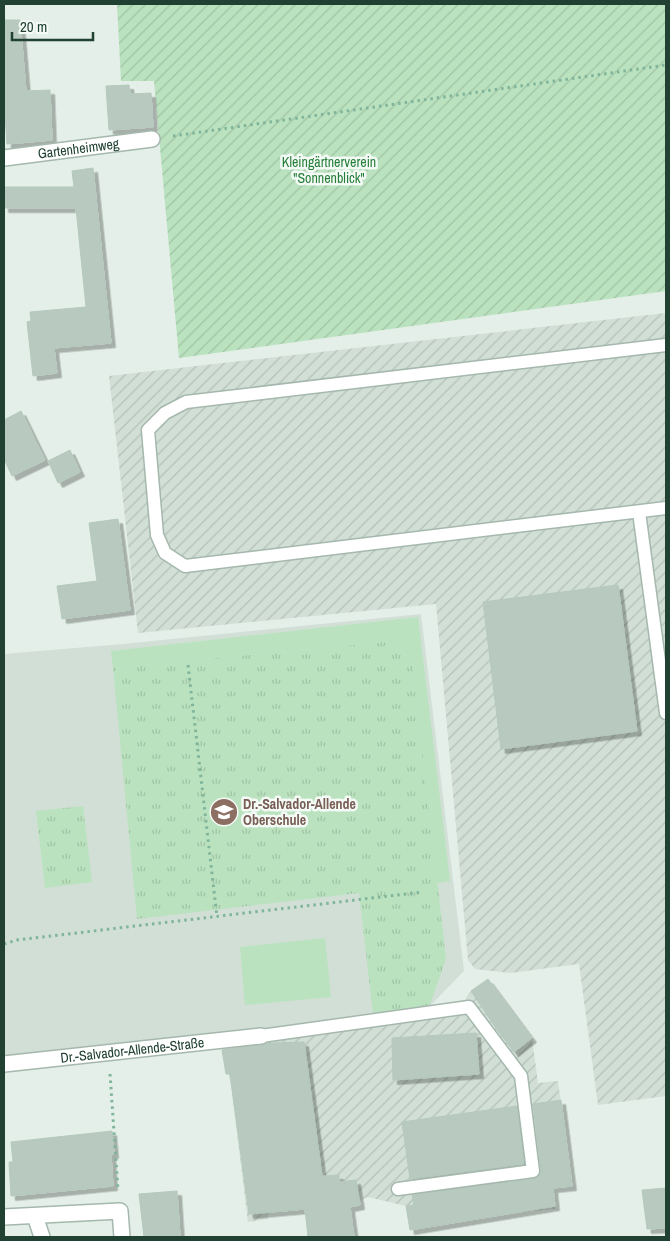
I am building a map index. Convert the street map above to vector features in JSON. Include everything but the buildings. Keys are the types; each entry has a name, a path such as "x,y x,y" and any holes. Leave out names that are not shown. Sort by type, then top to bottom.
{"street":[{"name":"Gartenheimweg","path":"4,158 152,139"},
{"name":"Dr.-Salvador-Allende-Straße","path":"4,1064 261,1036"},
{"path":"4,1217 120,1211 122,1237"},
{"path":"35,1216 42,1237"}],"lane":[{"path":"666,345 186,402 165,413 148,430 157,535 165,553 185,566 666,508"},
{"path":"639,512 666,712"},
{"path":"261,1036 469,1007 521,1076 533,1171 398,1189"}],"path":[{"path":"152,139 666,65"},
{"path":"188,665 217,917"},
{"path":"4,944 17,940 423,892"},
{"path":"108,1053 120,1211"}],"shaded area":[{"path":"666,313 666,1096 598,1105 579,964 510,973 475,969 468,960 436,604 138,633 109,376"},
{"name":"Dr.-Salvador-Allende Oberschule","path":"421,614 464,971 429,1007 229,1035 4,1057 4,654"},
{"path":"488,979 532,1038 538,1083 558,1081 572,1186 553,1188 555,1209 521,1212 410,1230 406,1206 368,1197 350,1204 268,1213 268,1219 248,1222 226,1045 456,1013 471,991"}],"green space":[{"name":"Kleingärtnerverein \"Sonnenblick\"","path":"117,4 666,4 666,291 179,358 154,81 121,81"},
{"path":"418,617 450,881 437,883 413,665 401,651 384,642 113,668 111,651"},
{"path":"384,642 401,651 413,665 446,959 429,1007 373,1014 359,893 137,919 113,668"},
{"path":"83,806 92,882 45,888 36,811"},
{"path":"325,938 331,997 245,1005 240,947"}],"place":[{"name":"Dr.-Salvador-Allende Oberschule","path":"224,812"}]}
